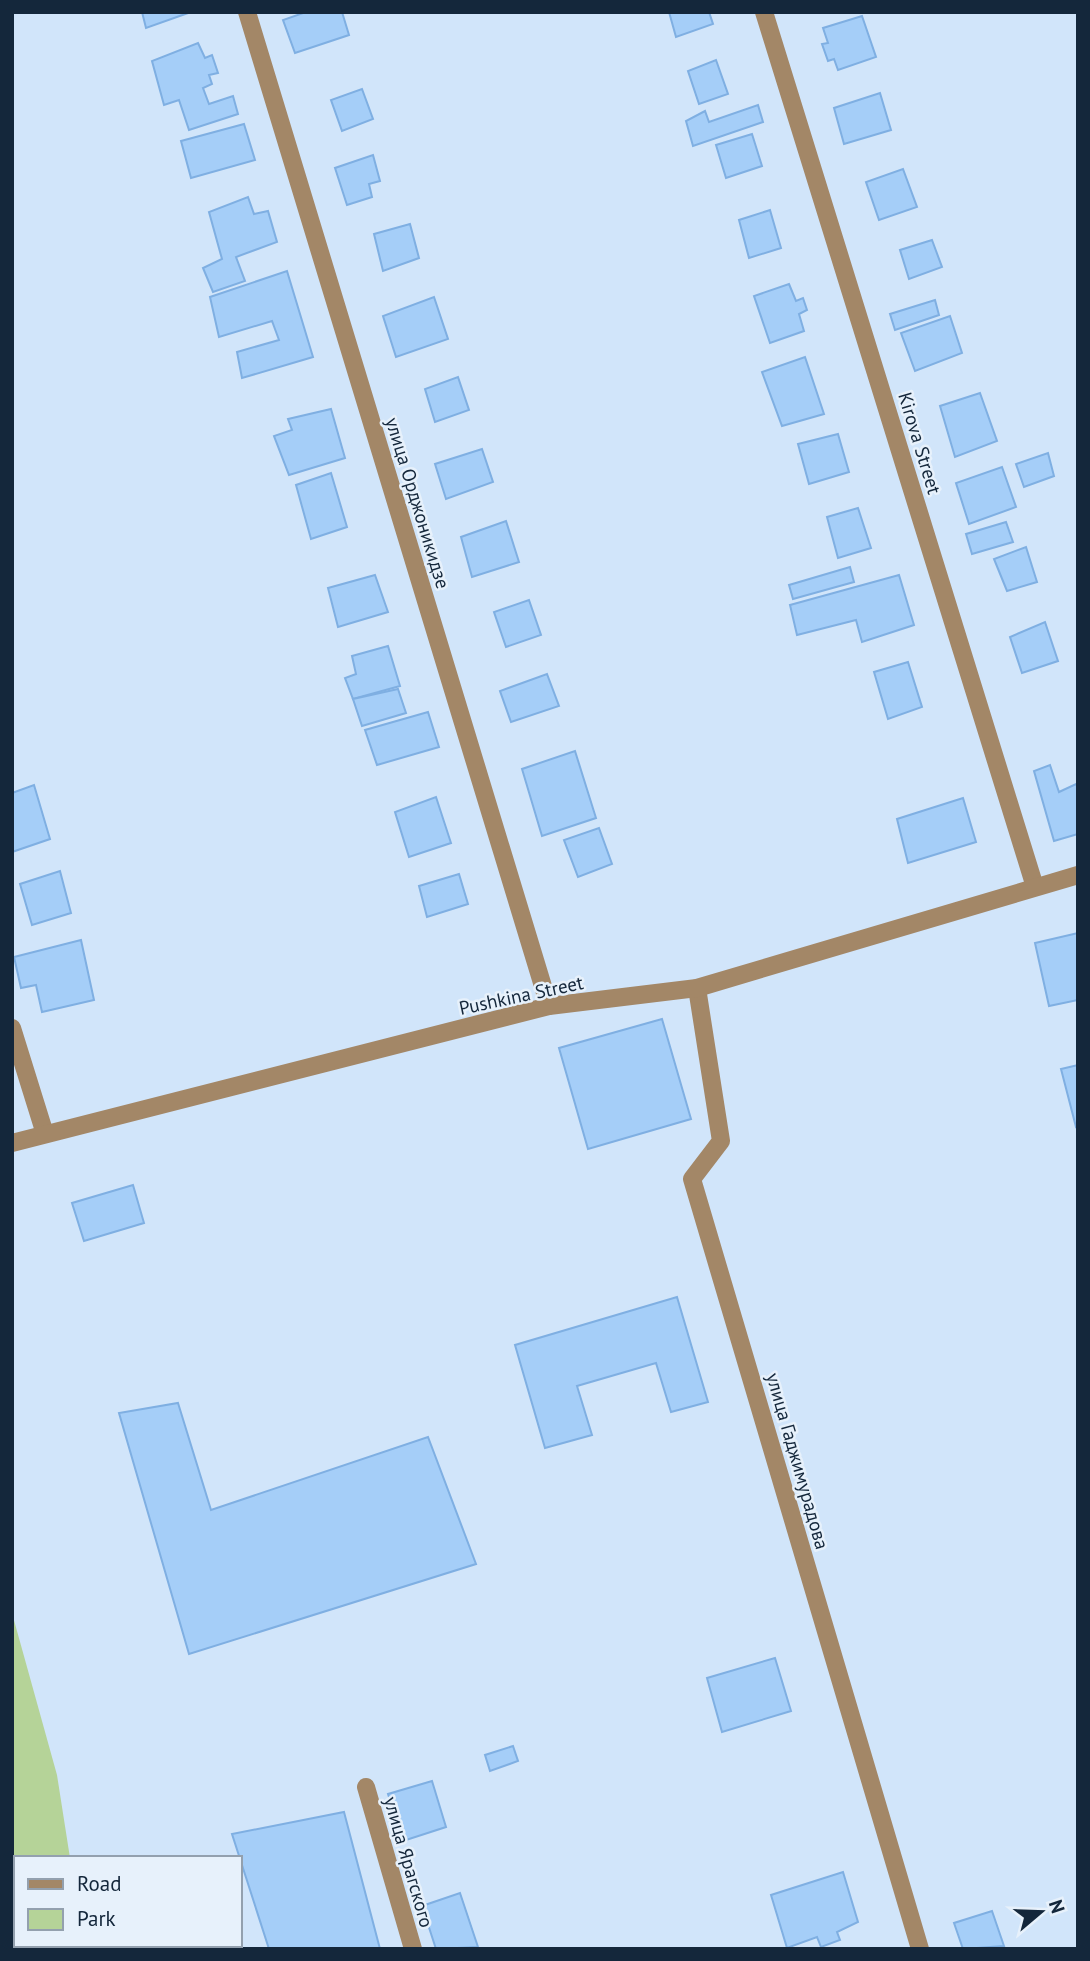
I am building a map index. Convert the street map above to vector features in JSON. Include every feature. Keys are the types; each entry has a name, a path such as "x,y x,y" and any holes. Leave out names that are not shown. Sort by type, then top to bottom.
{"street":[{"name":"улица Орджоникидзе","path":"247,12 548,1006"},
{"name":"Kirova Street","path":"764,12 1035,887"},
{"name":"Pushkina Street","path":"12,1143 548,1006 697,988 1078,875"},
{"name":"улица Гаджимурадова","path":"697,988 721,1141 692,1178 920,1949"},
{"path":"12,1028 45,1134"},
{"name":"улица Ярагского","path":"366,1787 413,1949"}],"green space":[{"path":"12,1613 57,1775 70,1856 14,1856 12,1915"}],"building":[{"path":"142,12 191,12 146,28"},
{"path":"306,12 342,12 349,35 295,53 283,20"},
{"path":"669,12 709,12 713,24 676,37"},
{"path":"862,16 876,57 838,70 834,59 828,61 822,44 828,43 823,28"},
{"path":"198,43 205,58 212,55 218,73 209,75 212,84 203,88 209,104 233,96 238,114 189,130 179,100 164,105 152,61"},
{"path":"716,60 728,94 699,104 688,71"},
{"path":"362,89 373,119 342,131 331,100"},
{"path":"880,93 891,130 844,144 834,108"},
{"path":"758,105 763,122 693,146 686,121 705,111 709,122"},
{"path":"244,124 255,160 191,178 181,141"},
{"path":"752,134 762,166 726,178 716,145"},
{"path":"373,155 380,181 369,184 372,197 347,205 335,168"},
{"path":"903,169 917,207 879,220 866,182"},
{"path":"248,197 254,214 268,211 277,242 236,257 245,281 213,292 203,268 222,259 209,212"},
{"path":"770,210 781,248 749,258 739,220"},
{"path":"410,224 419,258 383,271 374,234"},
{"path":"932,240 942,267 909,279 900,250"},
{"path":"287,271 313,357 242,378 237,352 279,340 272,321 219,337 210,297"},
{"path":"789,284 796,301 803,298 807,310 799,314 804,331 770,343 754,296"},
{"path":"434,297 448,339 396,357 383,316"},
{"path":"935,300 939,315 895,330 890,314"},
{"path":"950,316 962,353 915,371 901,333"},
{"path":"805,357 824,414 782,426 762,372"},
{"path":"458,377 469,410 435,422 425,389"},
{"path":"980,393 997,441 955,457 940,406"},
{"path":"331,409 345,458 289,475 274,436 292,430 288,419"},
{"path":"838,434 849,472 809,484 798,444"},
{"path":"482,449 493,482 446,499 435,464"},
{"path":"1048,453 1054,476 1024,487 1016,464"},
{"path":"1002,467 1016,507 969,524 956,483"},
{"path":"331,473 347,527 311,539 296,485"},
{"path":"858,508 871,548 838,558 827,517"},
{"path":"506,521 519,562 472,577 461,537"},
{"path":"1006,522 1013,542 972,554 966,534"},
{"path":"1026,547 1037,582 1007,591 994,559"},
{"path":"850,567 854,582 793,599 789,585"},
{"path":"375,575 388,612 338,627 328,588"},
{"path":"899,575 914,625 862,642 856,620 797,635 790,605"},
{"path":"529,600 541,635 506,647 494,612"},
{"path":"1045,622 1058,661 1022,673 1010,637"},
{"path":"388,646 400,686 353,699 345,678 356,674 352,656"},
{"path":"908,662 922,707 888,719 874,672"},
{"path":"547,674 559,706 511,722 500,691"},
{"path":"398,689 406,713 362,726 353,699"},
{"path":"428,712 439,747 377,765 365,730"},
{"path":"575,751 596,818 542,836 522,769"},
{"path":"1050,765 1059,792 1076,784 1078,788 1078,834 1054,841 1034,771"},
{"path":"34,785 50,839 12,852 12,793"},
{"path":"436,797 451,843 409,857 395,812"},
{"path":"963,798 976,842 908,863 897,819"},
{"path":"599,828 612,864 578,877 564,840"},
{"path":"60,871 71,913 32,925 20,884"},
{"path":"459,874 468,904 427,917 419,886"},
{"path":"1078,933 1078,1000 1049,1006 1035,943"},
{"path":"81,940 94,1000 42,1012 36,985 21,988 14,957"},
{"path":"662,1019 691,1119 588,1149 559,1048"},
{"path":"1078,1065 1078,1126 1076,1127 1061,1069"},
{"path":"133,1185 144,1223 84,1241 72,1203"},
{"path":"677,1297 708,1402 671,1412 656,1363 577,1386 592,1435 545,1448 515,1345"},
{"path":"178,1403 211,1510 428,1437 476,1564 189,1654 119,1413"},
{"path":"775,1658 791,1711 722,1732 707,1678"},
{"path":"513,1746 518,1761 490,1771 485,1755"},
{"path":"432,1781 446,1827 403,1841 388,1794"},
{"path":"344,1812 380,1949 269,1949 242,1865 242,1856 239,1856 232,1834"},
{"path":"843,1872 858,1922 837,1932 840,1940 821,1947 817,1937 787,1948 771,1895"},
{"path":"460,1893 478,1947 436,1949 422,1906"},
{"path":"992,1911 1004,1946 963,1949 954,1923"}]}
